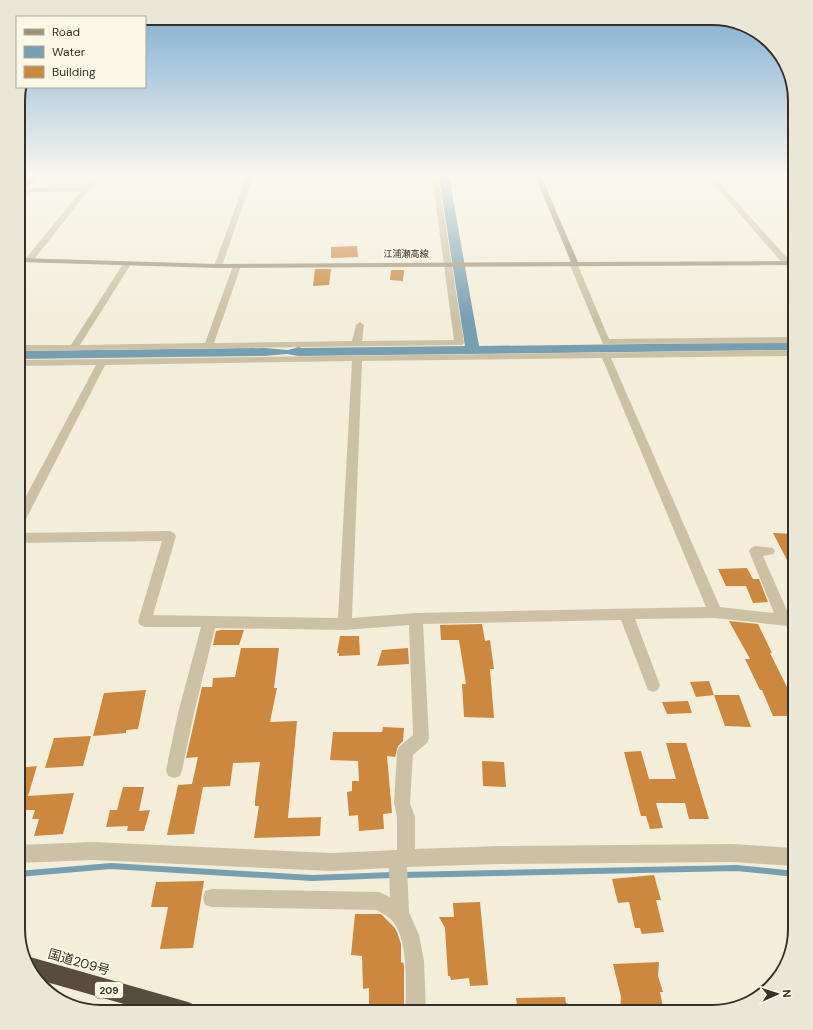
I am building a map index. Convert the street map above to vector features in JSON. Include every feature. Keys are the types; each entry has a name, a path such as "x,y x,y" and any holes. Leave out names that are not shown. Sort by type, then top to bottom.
{"highway":[{"name":"国道209号","path":"41,976 160,1005"}],"main road":[{"path":"558,224 574,263"},
{"name":"江浦瀬高線","path":"25,260 218,266 788,263"}],"street":[{"path":"30,260 58,224"},
{"path":"218,266 233,224"},
{"path":"25,363 102,362 280,352 357,344 459,343 450,264 443,224"},
{"path":"754,224 788,261"},
{"path":"574,263 606,342 788,340"},
{"path":"74,348 127,264"},
{"path":"208,346 237,266"},
{"path":"357,344 356,335 360,325"},
{"path":"25,348 208,346 357,358 788,353"},
{"path":"605,355 715,612"},
{"path":"345,624 357,358"},
{"path":"25,510 102,362"},
{"path":"25,538 170,536 145,621 345,624 416,619 715,612 788,623"},
{"path":"770,551 755,550 788,621"},
{"path":"626,614 653,685"},
{"path":"400,915 402,858 406,817 402,803 405,752 421,738 416,619"},
{"path":"174,770 186,713 209,622"},
{"path":"25,854 93,851 332,862 500,855 732,853 788,857"},
{"path":"212,898 379,901 400,915 410,934 415,970 416,1005"}],"water":[{"path":"446,224 457,224 479,346 788,342 788,350 298,356 287,354 264,356 25,359 25,351 265,348 288,350 299,347 465,346"}],"building":[{"path":"357,246 358,257 331,258 331,247"},
{"path":"315,269 331,269 329,285 313,286"},
{"path":"391,270 404,270 403,281 390,280"},
{"path":"773,533 788,534 788,562"},
{"path":"747,568 753,579 759,579 768,602 753,603 746,586 726,586 718,569"},
{"path":"729,621 758,624 772,653 770,653 788,689 788,716 773,716 762,690 760,690 745,659 750,659"},
{"path":"482,624 485,641 490,640 494,669 490,669 494,718 464,717 462,684 466,684 459,640 441,640 440,625"},
{"path":"244,630 239,645 213,645 216,631"},
{"path":"340,636 359,636 360,655 339,656 339,653 337,653"},
{"path":"241,648 279,648 274,688 277,688 270,722 297,721 288,818 321,817 320,836 254,838 259,806 255,806 255,800 260,762 233,763 230,786 203,787 194,834 167,835 178,785 192,784 198,757 186,758 202,687 212,687 213,678 235,677"},
{"path":"408,648 409,664 377,666 382,650"},
{"path":"709,681 714,695 696,697 690,682"},
{"path":"146,690 138,729 126,730 126,733 93,736 104,693"},
{"path":"714,695 739,695 751,727 725,726"},
{"path":"688,701 692,713 667,714 662,702"},
{"path":"383,727 404,728 403,741 398,746 395,757 387,756 392,813 383,814 384,829 359,831 358,815 349,816 347,792 352,791 352,781 359,781 358,761 330,760 333,732 382,732"},
{"path":"91,736 83,766 45,768 54,738"},
{"path":"666,743 686,743 709,819 689,819 685,803 656,803 663,828 650,829 646,816 641,816 624,752 641,751 649,779 676,779"},
{"path":"482,761 504,762 506,787 483,786"},
{"path":"37,766 28,796 74,793 63,834 34,836 39,819 32,819 35,810 25,810 25,767"},
{"path":"123,787 144,787 139,811 150,810 144,831 127,831 128,826 106,827 110,810 117,810"},
{"path":"654,875 661,900 656,900 664,932 642,934 640,928 635,928 629,902 618,903 612,879"},
{"path":"204,881 193,948 160,949 168,907 151,907 156,882"},
{"path":"480,902 488,985 470,986 469,978 451,980 450,976 448,976 445,928 439,917 454,917 453,903"},
{"path":"355,914 381,914 394,927 401,944 401,963 403,962 404,966 404,1005 369,1005 369,988 363,989 362,956 351,955"},
{"path":"659,962 658,976 663,992 660,992 663,1005 620,1005 621,997 613,964"},
{"path":"565,997 566,1003 571,1005 517,1005 516,998"}],"waterway":[{"path":"25,873 111,866 312,878 393,875"},
{"path":"402,875 737,868 788,873"}]}
